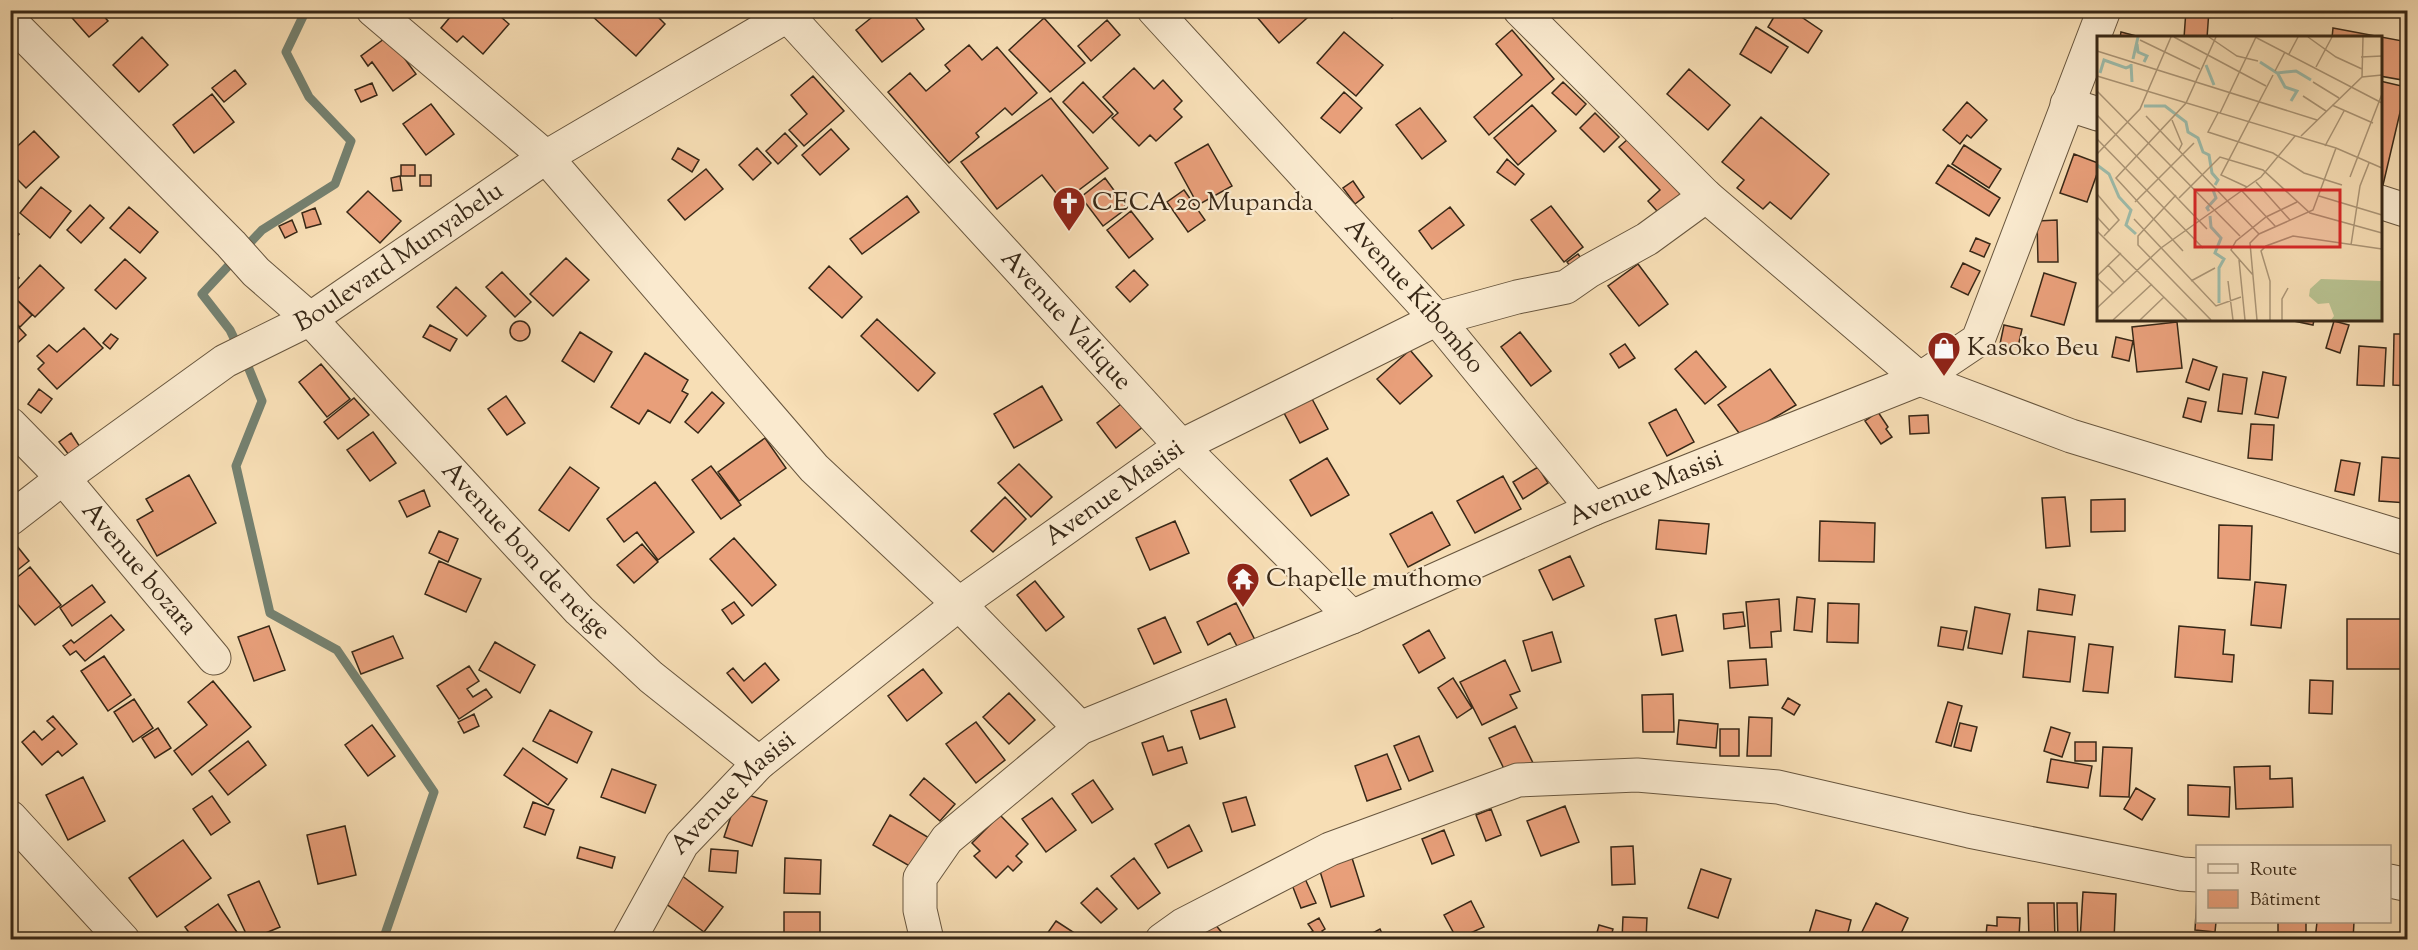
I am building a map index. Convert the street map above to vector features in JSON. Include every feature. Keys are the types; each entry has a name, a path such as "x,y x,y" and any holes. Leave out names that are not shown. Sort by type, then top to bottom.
{"street":[{"path":"373,10 546,157 814,468 959,604 1080,728"},
{"name":"Avenue Kibombo","path":"1154,10 1437,319 1593,509"},
{"path":"1520,10 1706,196 1920,379 2071,436 2340,520 2408,538"},
{"name":"Avenue Masisi","path":"927,939 920,910 920,878 947,839 1080,728 1352,617 1593,509 1920,379 1978,340 2104,10"},
{"name":"Boulevard Munyabelu","path":"10,519 225,361 310,319 546,157 792,13"},
{"name":"Avenue Valique","path":"792,13 1181,446 1352,617"},
{"name":"Avenue bon de neige","path":"10,21 256,272 310,319 579,610 651,677 759,763"},
{"path":"2067,104 2097,114"},
{"name":"Avenue Masisi","path":"629,939 682,844 759,763 959,604 1181,446 1437,319 1517,297 1566,287 1589,271 1647,239 1706,196"},
{"path":"2382,203 2408,211"},
{"name":"Avenue bozara","path":"10,424 63,478 214,658"},
{"path":"1162,939 1183,925 1330,849 1518,780 1637,775 1778,787 1969,831 2182,874 2196,874"},
{"path":"10,817 123,939"},
{"path":"2391,882 2408,885"}],"building":[{"path":"65,10 107,10 102,14 108,21 89,37"},
{"path":"456,10 493,10 509,24 483,54 463,36 457,42 441,28"},
{"path":"597,10 656,10 654,13 665,24 636,56 592,16"},
{"path":"881,10 910,10 924,29 882,62 856,30"},
{"path":"1251,10 1316,10 1279,43"},
{"path":"1384,10 1400,10 1392,18"},
{"path":"1422,10 1436,10 1429,17"},
{"path":"1585,10 1599,10 1592,17"},
{"path":"1778,10 1791,10 1822,31 1808,53 1768,27"},
{"path":"2186,10 2209,10 2207,36 2184,36"},
{"path":"2269,10 2316,10 2316,17"},
{"path":"2336,10 2362,10 2361,17 2336,14"},
{"path":"1044,18 1085,63 1050,92 1009,50"},
{"path":"1107,20 1120,35 1091,61 1078,46"},
{"path":"1756,27 1788,47 1771,73 1740,54"},
{"path":"2333,28 2376,36 2332,36"},
{"path":"1512,30 1554,79 1489,135 1474,117 1522,75 1496,44"},
{"path":"1344,32 1383,65 1356,96 1317,63"},
{"path":"2121,32 2136,36 2120,36"},
{"path":"388,36 416,74 393,91 372,62 368,66 361,56"},
{"path":"142,37 168,65 139,92 113,65"},
{"path":"2382,37 2408,42 2408,81 2382,76"},
{"path":"969,45 982,60 997,47 1037,93 1012,115 1005,108 976,133 979,137 949,163 888,92 910,73 926,91 950,71 945,65"},
{"path":"1134,68 1154,89 1163,80 1182,101 1174,109 1182,117 1156,141 1150,135 1139,146 1112,118 1118,113 1103,97"},
{"path":"1689,69 1730,105 1708,130 1667,94"},
{"path":"235,70 246,84 224,102 212,88"},
{"path":"813,76 844,111 804,146 789,130 807,114 791,95"},
{"path":"2382,81 2406,87 2382,185"},
{"path":"1083,82 1113,114 1093,133 1063,102"},
{"path":"1563,82 1586,104 1576,115 1552,93"},
{"path":"372,83 377,95 361,102 355,90"},
{"path":"1344,92 1362,108 1340,133 1321,118"},
{"path":"212,94 234,122 194,153 173,125"},
{"path":"1051,98 1108,168 1063,202 1042,175 997,209 961,162"},
{"path":"1967,102 1987,120 1971,138 1967,135 1960,144 1943,130"},
{"path":"431,104 454,134 426,155 403,124"},
{"path":"1532,105 1556,131 1518,165 1494,138"},
{"path":"1420,108 1446,141 1422,159 1396,125"},
{"path":"1595,113 1619,137 1604,152 1580,128"},
{"path":"1761,117 1829,174 1791,219 1770,202 1763,209 1737,188 1744,180 1722,162"},
{"path":"831,129 849,149 820,175 802,155"},
{"path":"34,131 59,157 26,188 10,172 10,153"},
{"path":"785,133 797,146 778,164 766,151"},
{"path":"1628,139 1687,201 1666,221 1648,201 1660,190 1619,147"},
{"path":"1208,144 1232,186 1198,205 1175,163"},
{"path":"1964,145 2001,169 1989,188 1952,164"},
{"path":"678,148 699,160 692,172 672,159"},
{"path":"757,148 771,163 753,180 739,165"},
{"path":"2074,154 2097,163 2097,174 2087,202 2060,193"},
{"path":"1507,159 1524,174 1515,185 1497,172"},
{"path":"401,165 415,165 415,176 401,176"},
{"path":"1948,165 2000,198 1989,216 1936,183"},
{"path":"706,169 723,189 685,220 668,200"},
{"path":"420,175 431,175 431,186 420,186"},
{"path":"400,176 402,190 393,191 391,178"},
{"path":"1105,178 1127,208 1103,226 1081,197"},
{"path":"1353,181 1364,197 1355,204 1343,188"},
{"path":"41,187 71,211 50,238 20,213"},
{"path":"1184,190 1205,220 1188,232 1167,202"},
{"path":"368,191 401,221 380,243 347,212"},
{"path":"907,196 919,212 862,254 850,239"},
{"path":"90,205 104,218 81,243 67,230"},
{"path":"1551,206 1583,247 1564,262 1531,220"},
{"path":"129,207 158,232 140,253 110,228"},
{"path":"1450,207 1464,225 1432,249 1419,231"},
{"path":"315,208 321,224 306,228 302,213"},
{"path":"1131,211 1153,239 1129,258 1107,230"},
{"path":"292,220 297,232 285,238 279,226"},
{"path":"2057,220 2058,262 2038,262 2037,221"},
{"path":"10,227 19,234 10,244"},
{"path":"1976,238 1990,244 1984,257 1970,251"},
{"path":"1578,254 1587,266 1576,274 1567,262"},
{"path":"566,258 589,280 553,316 530,294"},
{"path":"125,259 146,278 116,309 95,290"},
{"path":"1963,263 1980,271 1968,295 1951,287"},
{"path":"1638,264 1668,304 1639,326 1608,286"},
{"path":"40,265 64,288 35,317 12,295"},
{"path":"829,266 862,297 842,318 809,288"},
{"path":"10,270 19,278 10,287"},
{"path":"1134,270 1148,285 1130,302 1116,287"},
{"path":"502,272 531,302 515,317 486,287"},
{"path":"2044,273 2076,283 2064,325 2031,316"},
{"path":"456,287 486,316 467,336 437,307"},
{"path":"12,295 32,315 20,327 10,318"},
{"path":"10,318 26,335 10,350"},
{"path":"877,319 935,373 918,391 861,336"},
{"path":"520,321 527,324 530,331 527,338 520,341 513,338 510,331 513,324"},
{"path":"2294,321 2314,321 2313,325"},
{"path":"2334,321 2349,325 2340,353 2326,348"},
{"path":"2177,322 2182,368 2137,372 2132,327"},
{"path":"430,325 457,339 450,351 423,337"},
{"path":"2004,325 2022,329 2018,347 2000,344"},
{"path":"84,328 103,348 57,389 38,369 44,363 37,356 49,345 57,352"},
{"path":"580,332 612,352 594,382 562,361"},
{"path":"1520,332 1551,371 1531,386 1501,347"},
{"path":"111,334 118,339 110,349 103,343"},
{"path":"2394,334 2408,334 2408,386 2393,385"},
{"path":"2116,337 2133,341 2129,361 2112,357"},
{"path":"1625,344 1635,358 1619,368 1610,354"},
{"path":"2359,346 2386,348 2384,386 2357,385"},
{"path":"1410,350 1432,376 1400,404 1377,379"},
{"path":"1696,351 1726,387 1705,404 1675,369"},
{"path":"645,353 688,380 682,391 688,394 670,423 648,410 639,424 611,407"},
{"path":"2193,359 2217,367 2209,390 2186,382"},
{"path":"321,364 350,399 327,417 299,382"},
{"path":"1770,369 1796,405 1742,437 1718,405"},
{"path":"2263,372 2286,377 2278,418 2255,414"},
{"path":"2223,374 2247,378 2242,414 2218,411"},
{"path":"1042,386 1062,420 1014,448 994,414"},
{"path":"39,389 52,399 41,413 28,404"},
{"path":"712,392 724,403 698,433 685,422"},
{"path":"506,396 525,423 507,435 488,409"},
{"path":"1130,397 1149,422 1116,448 1097,423"},
{"path":"1311,397 1328,429 1300,443 1283,411"},
{"path":"354,398 369,415 338,439 324,422"},
{"path":"2188,398 2206,402 2201,422 2183,417"},
{"path":"1676,409 1694,442 1667,456 1649,423"},
{"path":"1878,412 1892,437 1881,444 1865,421"},
{"path":"1928,415 1929,433 1910,434 1909,416"},
{"path":"2251,424 2274,425 2272,460 2248,458"},
{"path":"373,432 396,463 370,481 347,450"},
{"path":"71,433 80,447 69,455 59,442"},
{"path":"765,438 786,468 739,501 718,472"},
{"path":"2382,457 2408,459 2408,503 2379,501"},
{"path":"1327,458 1349,495 1311,516 1290,480"},
{"path":"2341,460 2360,463 2354,495 2335,491"},
{"path":"1019,464 1052,497 1031,517 998,483"},
{"path":"711,466 741,505 721,519 692,480"},
{"path":"570,467 599,488 569,531 539,510"},
{"path":"1538,467 1548,483 1523,499 1513,482"},
{"path":"189,475 216,523 157,556 137,520 153,511 146,499"},
{"path":"1503,476 1521,509 1475,533 1457,501"},
{"path":"655,482 694,532 658,560 637,532 624,542 607,519"},
{"path":"424,490 430,506 407,517 399,501"},
{"path":"1005,497 1026,519 993,552 971,531"},
{"path":"2065,497 2070,546 2046,548 2042,498"},
{"path":"2125,499 2125,531 2091,532 2091,500"},
{"path":"1432,512 1450,545 1408,567 1390,534"},
{"path":"1659,520 1709,524 1706,554 1656,549"},
{"path":"1175,521 1189,553 1150,570 1136,538"},
{"path":"1820,521 1875,523 1874,562 1819,561"},
{"path":"2219,525 2252,526 2250,580 2218,578"},
{"path":"439,531 458,539 448,562 429,553"},
{"path":"734,538 776,585 752,606 710,559"},
{"path":"642,544 658,562 634,583 617,565"},
{"path":"17,546 29,561 10,576 10,552"},
{"path":"1570,556 1584,586 1553,600 1539,570"},
{"path":"439,561 481,579 466,612 425,594"},
{"path":"30,567 61,605 35,625 10,595 10,583"},
{"path":"1035,581 1064,617 1046,631 1017,595"},
{"path":"2255,582 2286,585 2281,628 2251,625"},
{"path":"92,585 105,602 72,626 60,608"},
{"path":"2039,589 2075,595 2072,615 2037,610"},
{"path":"1797,597 1815,599 1812,632 1794,630"},
{"path":"1779,599 1781,631 1771,632 1772,647 1750,648 1746,602"},
{"path":"734,602 744,615 732,624 722,610"},
{"path":"1236,603 1255,640 1238,648 1230,633 1208,645 1197,622"},
{"path":"1828,603 1859,604 1858,643 1827,642"},
{"path":"1975,607 2010,614 2002,654 1968,648"},
{"path":"1743,612 1745,626 1724,629 1723,614"},
{"path":"111,615 124,630 85,661 76,651 70,655 63,646 71,640 74,643"},
{"path":"1676,615 1683,651 1662,655 1655,619"},
{"path":"1165,617 1181,652 1154,664 1138,629"},
{"path":"2347,619 2404,619 2404,669 2347,669"},
{"path":"269,626 285,670 254,681 238,637"},
{"path":"2179,626 2225,630 2223,654 2234,655 2232,682 2175,677"},
{"path":"1941,627 1967,631 1963,650 1938,646"},
{"path":"1429,630 1445,658 1419,673 1403,645"},
{"path":"2028,631 2075,637 2070,682 2023,677"},
{"path":"1552,632 1561,662 1532,671 1523,641"},
{"path":"393,636 403,658 361,674 352,652"},
{"path":"495,642 535,665 520,693 479,670"},
{"path":"2089,644 2113,647 2108,693 2083,691"},
{"path":"104,656 131,695 108,711 81,671"},
{"path":"1766,659 1768,685 1730,688 1728,661"},
{"path":"1505,660 1520,691 1510,695 1517,708 1482,725 1460,682"},
{"path":"765,663 779,680 752,703 727,673 733,668 744,681"},
{"path":"469,666 479,681 467,689 473,697 486,689 492,697 459,719 437,686"},
{"path":"923,669 942,693 907,721 888,696"},
{"path":"1453,678 1472,708 1457,718 1438,688"},
{"path":"2310,680 2333,681 2332,714 2309,713"},
{"path":"213,681 251,727 192,775 174,751 207,725 188,702"},
{"path":"1009,693 1035,720 1009,744 983,717"},
{"path":"1673,694 1674,732 1643,732 1642,695"},
{"path":"1788,698 1800,705 1794,715 1782,708"},
{"path":"134,699 153,728 133,742 114,712"},
{"path":"1226,699 1235,727 1200,739 1191,711"},
{"path":"1948,702 1962,706 1951,746 1936,742"},
{"path":"550,710 592,732 577,763 533,741"},
{"path":"474,714 479,726 464,733 458,722"},
{"path":"53,716 77,744 62,756 58,751 42,765 22,742 34,731 42,740 55,729 47,721"},
{"path":"1749,717 1772,718 1771,756 1747,756"},
{"path":"1679,720 1718,724 1716,748 1677,744"},
{"path":"976,722 1005,760 976,783 946,744"},
{"path":"1960,723 1977,727 1971,751 1954,747"},
{"path":"372,725 395,756 368,776 345,745"},
{"path":"1515,726 1533,763 1507,775 1489,738"},
{"path":"2051,727 2070,733 2062,757 2044,751"},
{"path":"158,728 171,748 155,758 142,738"},
{"path":"1720,729 1739,729 1739,756 1720,756"},
{"path":"1163,736 1168,751 1182,747 1187,763 1153,775 1142,743"},
{"path":"1419,736 1433,771 1409,781 1394,746"},
{"path":"248,741 266,765 228,795 209,771"},
{"path":"2075,742 2096,742 2096,761 2075,761"},
{"path":"2103,747 2132,748 2129,797 2100,796"},
{"path":"523,748 567,779 548,805 504,775"},
{"path":"1387,754 1401,789 1367,801 1355,766"},
{"path":"2051,759 2092,766 2088,788 2047,782"},
{"path":"2270,766 2270,779 2292,778 2293,807 2236,809 2234,767"},
{"path":"612,769 656,785 645,813 601,797"},
{"path":"83,777 105,821 68,840 46,795"},
{"path":"924,778 955,804 940,821 910,795"},
{"path":"1093,780 1113,809 1092,823 1072,794"},
{"path":"2188,785 2230,787 2229,817 2188,815"},
{"path":"2136,788 2155,799 2142,820 2124,809"},
{"path":"739,792 767,801 752,846 724,837"},
{"path":"212,796 230,822 211,835 193,809"},
{"path":"1246,797 1255,825 1232,832 1223,803"},
{"path":"1052,798 1076,830 1046,852 1022,819"},
{"path":"533,802 554,810 545,835 524,827"},
{"path":"1565,806 1579,842 1541,856 1527,821"},
{"path":"1491,809 1501,835 1486,841 1476,815"},
{"path":"890,815 931,839 913,868 873,845"},
{"path":"1000,815 1028,844 1016,856 1022,862 1013,871 1008,866 996,878 974,856 980,851 972,843"},
{"path":"1189,825 1202,851 1168,868 1155,844"},
{"path":"345,826 356,875 318,884 307,835"},
{"path":"1444,830 1454,855 1432,864 1422,839"},
{"path":"183,840 211,878 157,917 129,878"},
{"path":"1633,846 1635,884 1612,885 1611,847"},
{"path":"580,847 615,857 612,868 577,858"},
{"path":"711,849 738,851 736,873 709,871"},
{"path":"785,858 821,860 820,894 784,893"},
{"path":"1134,858 1160,893 1138,909 1111,876"},
{"path":"1352,858 1364,896 1331,907 1319,868"},
{"path":"1701,869 1731,879 1718,918 1688,908"},
{"path":"1302,872 1316,903 1301,908 1289,877"},
{"path":"681,875 723,907 704,932 661,900"},
{"path":"259,881 280,927 249,940 228,895"},
{"path":"1097,888 1117,909 1101,923 1081,903"},
{"path":"2083,892 2116,894 2114,940 2080,940"},
{"path":"1471,901 1484,927 1457,939 1444,915"},
{"path":"1876,903 1908,918 1898,940 1858,940"},
{"path":"2028,903 2054,903 2055,940 2029,940"},
{"path":"2057,903 2077,903 2078,940 2058,940"},
{"path":"218,904 241,938 194,940 185,927"},
{"path":"1816,910 1851,920 1846,940 1807,940"},
{"path":"784,912 820,912 820,940 784,940"},
{"path":"2196,914 2196,923 2216,923 2215,932 2195,930"},
{"path":"1623,917 1647,918 1646,940 1622,940"},
{"path":"1997,917 2020,918 2019,937 1986,935 1987,925 1997,926"},
{"path":"1319,918 1325,929 1322,931 1327,940 1299,940 1313,931 1308,924"},
{"path":"1056,921 1073,932 1068,940 1044,938"},
{"path":"1214,923 1228,940 1195,940"},
{"path":"2278,923 2306,923 2306,940 2278,940"},
{"path":"2317,923 2354,923 2353,940 2315,940"},
{"path":"1599,925 1613,929 1610,940 1595,940"},
{"path":"1380,929 1385,940 1366,940 1365,937"}],"waterway":[{"path":"306,10 286,52 309,97 351,141 335,184 262,230 202,294 230,330 262,401 236,466 270,613 337,650 434,792 383,940"}],"place":[{"name":"CECA 20 Mupanda","path":"1069,232"},
{"name":"Kasoko Beu","path":"1944,377"},
{"name":"Chapelle muthomo","path":"1243,608"}]}
